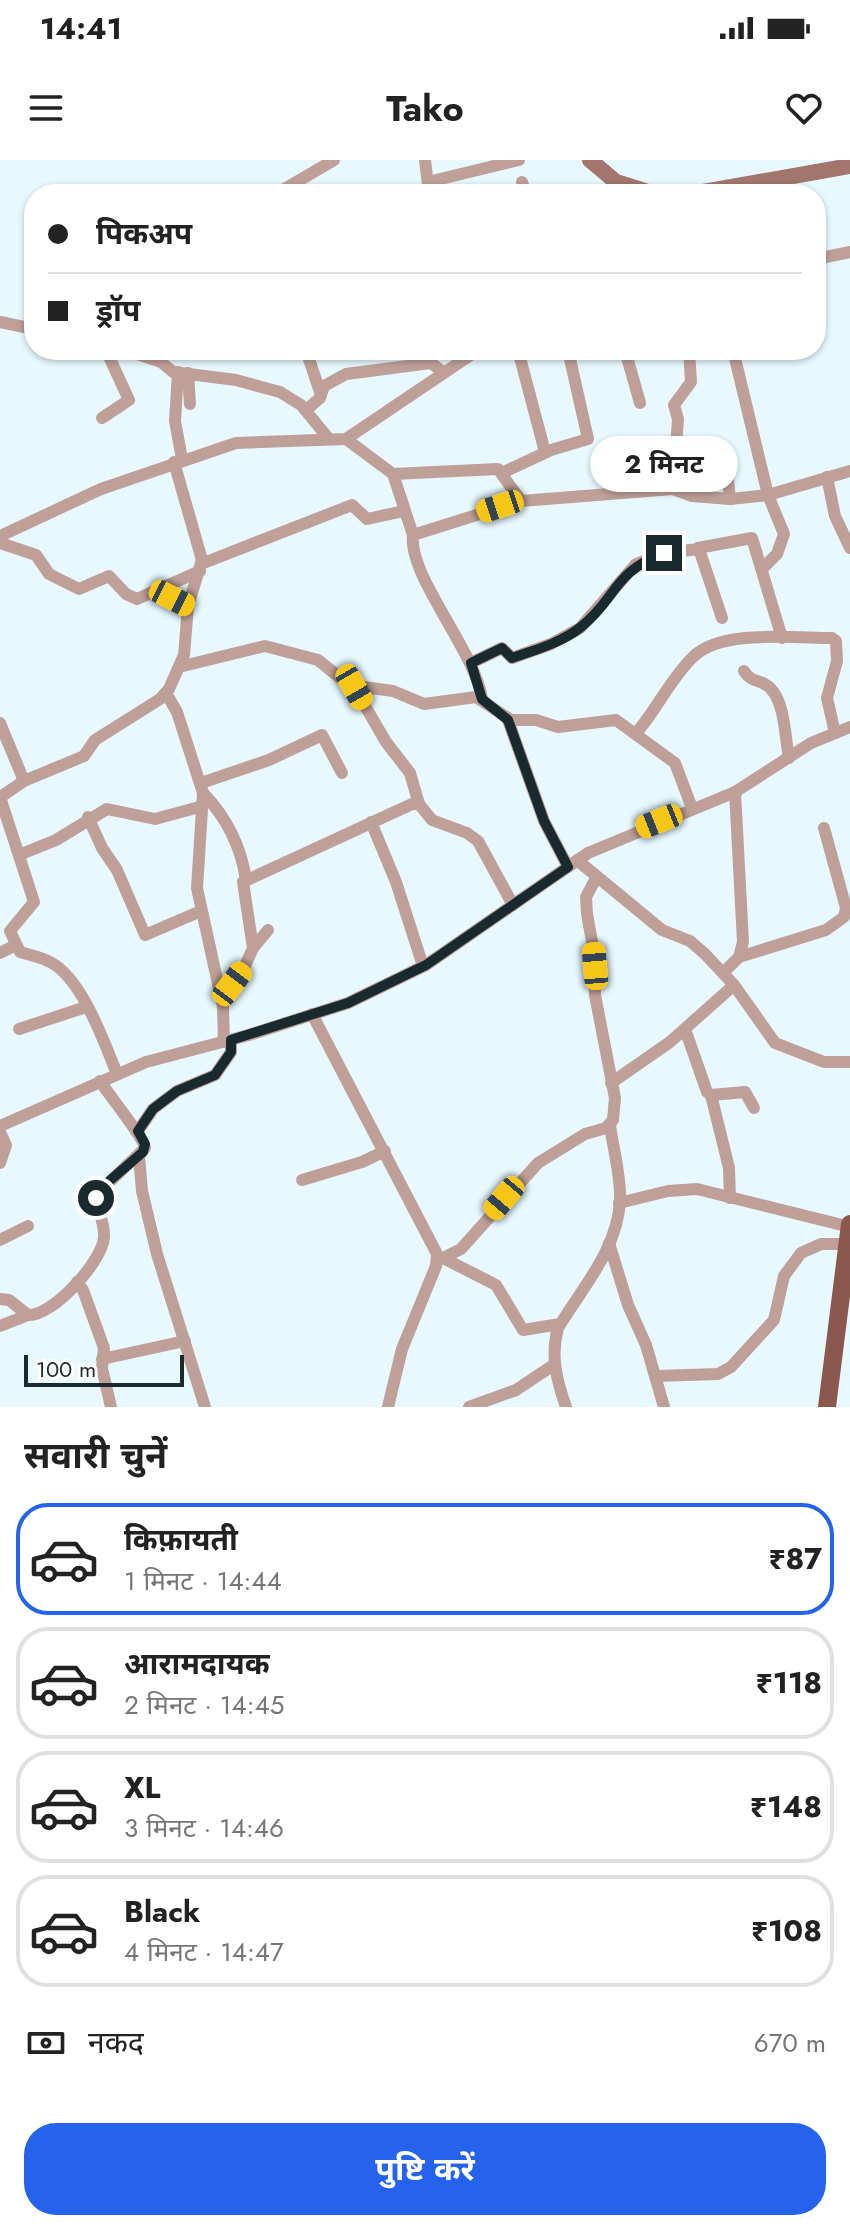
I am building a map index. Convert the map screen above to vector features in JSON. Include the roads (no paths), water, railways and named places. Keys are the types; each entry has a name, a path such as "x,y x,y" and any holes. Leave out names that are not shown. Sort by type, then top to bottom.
{"main road":[{"path":"827,1407 849,1230"}],"street":[{"path":"293,184 334,160"},
{"path":"425,160 428,184"},
{"path":"441,184 519,160"},
{"path":"590,160 622,184"},
{"path":"748,184 850,166"},
{"path":"826,257 850,252"},
{"path":"0,322 24,327"},
{"path":"102,418 129,400 111,360"},
{"path":"165,360 183,373 236,380 280,392 306,410 329,439"},
{"path":"309,360 321,395"},
{"path":"0,536 101,489 236,443 346,439 462,360"},
{"path":"521,360 545,452"},
{"path":"502,473 545,452 588,439 570,360"},
{"path":"628,360 640,403"},
{"path":"673,489 678,419 674,405 691,382 690,360"},
{"path":"735,360 768,495 784,534 777,554 762,569"},
{"path":"306,410 331,381 364,370 431,363 443,372"},
{"path":"183,373 190,404"},
{"path":"117,1074 73,983 53,963 20,952 16,945 10,927 34,902 1,796 24,781 84,756 95,740 166,693 179,667 186,642 188,606 200,567 201,552 178,461 175,421 183,373"},
{"path":"346,439 393,474 425,575 471,663 482,699"},
{"path":"726,461 730,499"},
{"path":"393,474 498,469 521,501"},
{"path":"413,535 521,501 673,489 692,496 730,499 768,495 850,471"},
{"path":"827,477 835,516 850,548"},
{"path":"0,543 36,555 49,574 79,589 109,576 130,597 137,599 200,567 352,505 367,519 404,511"},
{"path":"471,663 502,648 512,658 551,644 580,628 636,564 664,553 752,538 782,638"},
{"path":"698,548 722,618"},
{"path":"156,591 188,606"},
{"path":"637,732 686,664 703,649 725,640 782,638 836,641 837,661 827,698 835,733"},
{"path":"179,667 265,646 318,660 340,680 354,687 393,691 430,705 468,697 482,699 508,720 544,821 573,864 593,883 662,930 690,941 734,985 775,1043 824,1062 850,1062"},
{"path":"744,671 751,680 767,685 777,697 789,758"},
{"path":"354,687 386,742 410,773 419,804 432,820 467,833 478,841 513,905"},
{"path":"138,1131 153,1109 177,1091 215,1075 231,1052 201,911 197,875 202,794 177,712 166,693"},
{"path":"508,720 536,720 558,727 616,720 637,732 680,769 692,808"},
{"path":"0,723 4,742 24,781"},
{"path":"0,1126 146,1062 228,1041 348,1003 423,966 573,864 630,833 735,792 789,758 850,727"},
{"path":"19,855 56,840 88,817 116,808 155,819 322,735 342,773"},
{"path":"735,792 743,942 739,957"},
{"path":"202,794 224,815 243,861 246,880"},
{"path":"253,948 242,885 246,880 371,822 412,804 419,804"},
{"path":"88,817 117,870 145,935 201,911"},
{"path":"371,822 396,882 423,966"},
{"path":"723,973 739,957 826,930 844,917 846,908 824,828"},
{"path":"566,1407 555,1364 555,1339 560,1324 587,1287 609,1243 619,1203 610,1125 615,1110 595,995 594,956 586,897 593,883"},
{"path":"221,998 268,930"},
{"path":"0,953 16,945"},
{"path":"611,1083 685,1029 734,985"},
{"path":"19,1029 86,1007"},
{"path":"312,1014 445,1256 496,1285 523,1330 560,1324"},
{"path":"685,1029 704,1088 711,1095 729,1168 730,1198"},
{"path":"0,1326 51,1307 77,1282 98,1255 105,1237 97,1194 139,1156 145,1144 100,1081"},
{"path":"711,1095 745,1092 754,1108"},
{"path":"388,1407 402,1349 445,1256 538,1163 585,1134 610,1125"},
{"path":"0,1132 6,1145 0,1163"},
{"path":"302,1180 362,1162 385,1151"},
{"path":"139,1156 142,1191 157,1254 205,1407"},
{"path":"619,1203 685,1189 849,1230"},
{"path":"0,1240 28,1226"},
{"path":"656,1376 718,1374 731,1367 774,1320 784,1276 801,1253 849,1230"},
{"path":"609,1243 664,1407"},
{"path":"77,1282 83,1290 104,1348 102,1359 111,1407"},
{"path":"0,1299 9,1300 28,1315"},
{"path":"102,1359 185,1341"},
{"path":"469,1407 496,1402 555,1364"}]}
